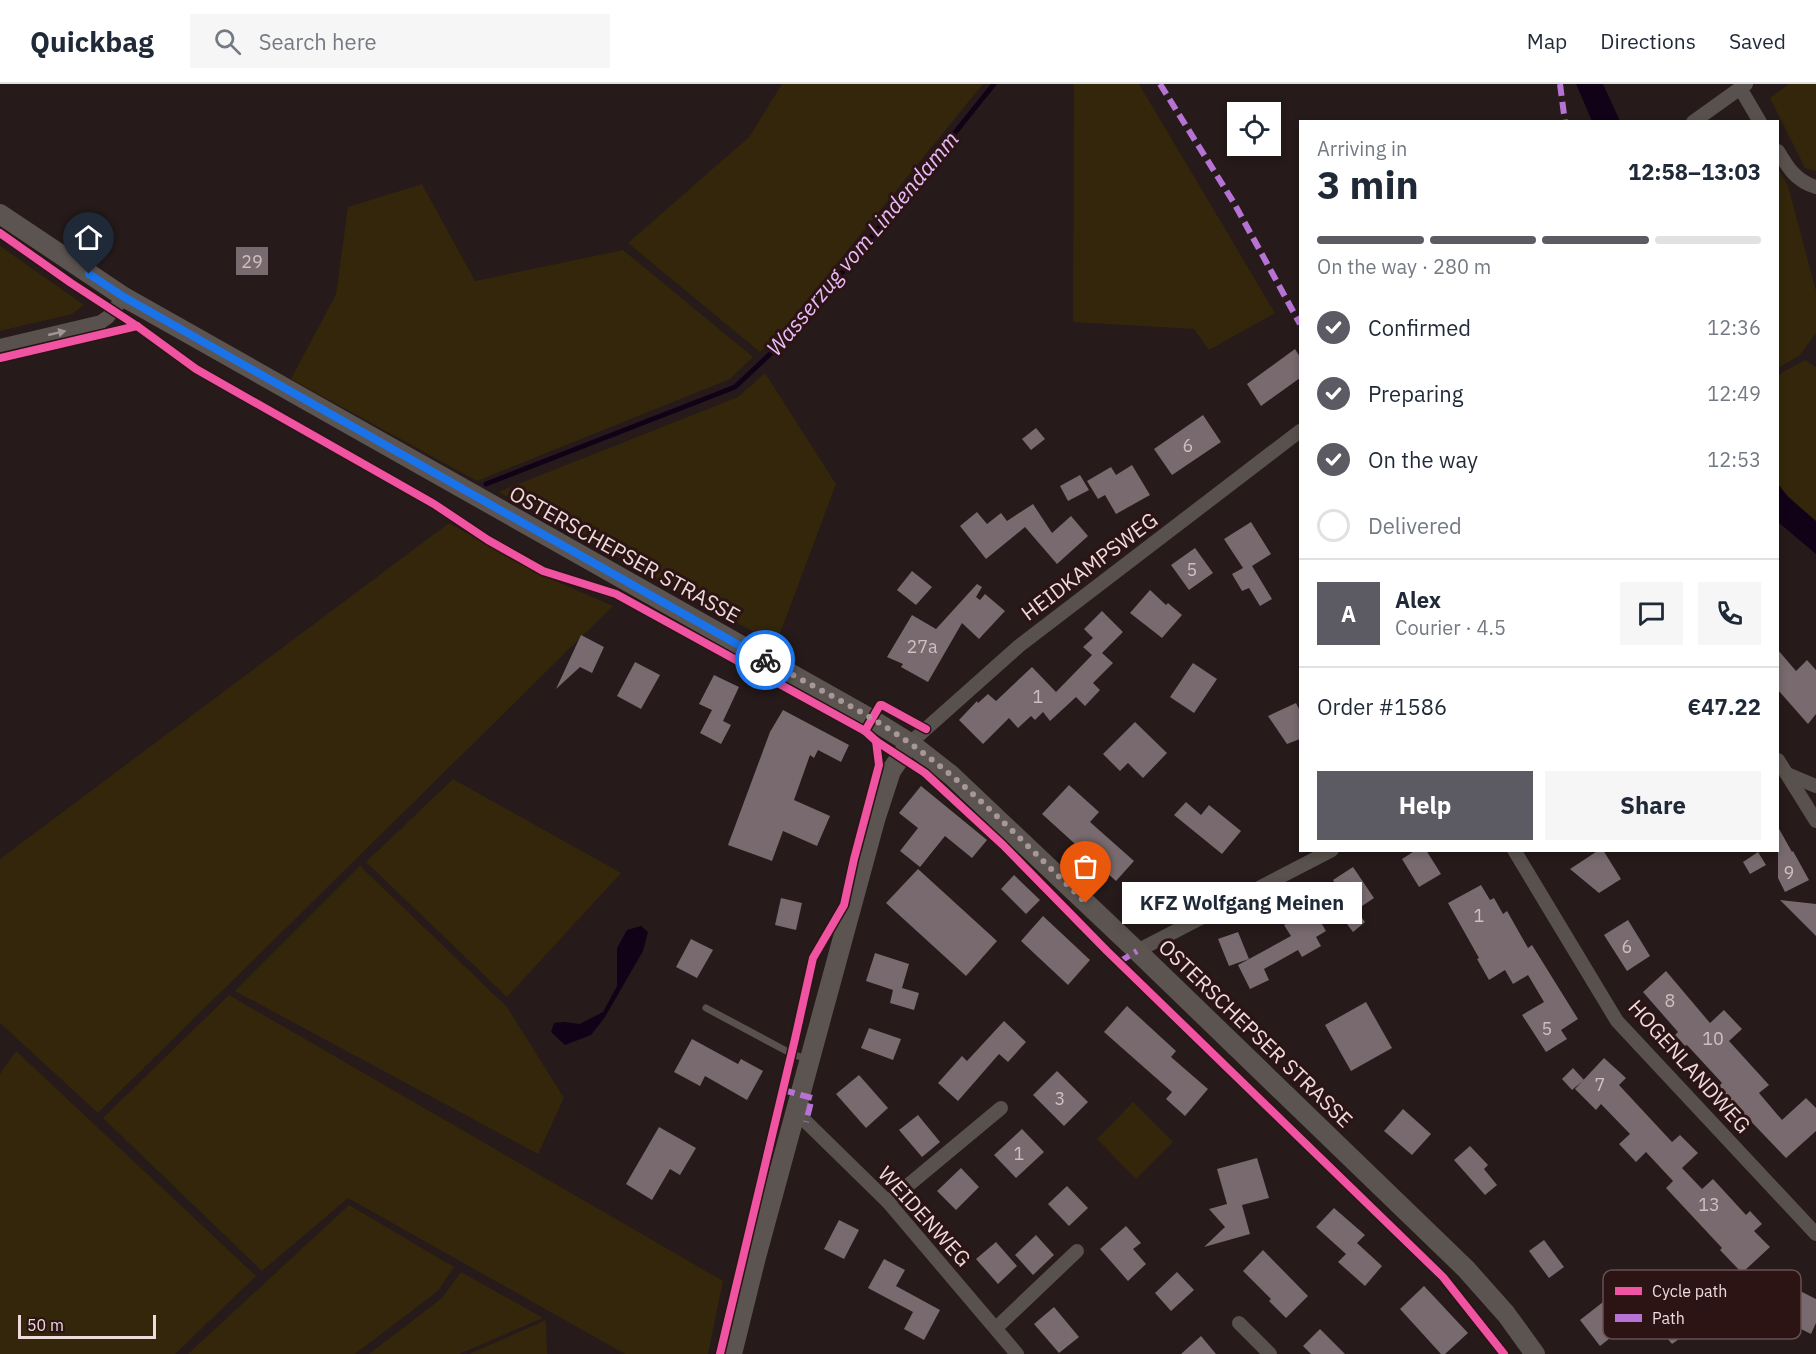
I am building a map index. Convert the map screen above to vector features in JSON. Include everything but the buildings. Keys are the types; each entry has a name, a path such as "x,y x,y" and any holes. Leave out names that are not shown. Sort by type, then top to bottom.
{"main road":[{"name":"OSTERSCHEPSER STRASSE","path":"0,214 124,297 872,719 910,743 951,776 1137,951 1466,1269 1506,1314 1535,1354"},
{"path":"732,1354 863,861 887,781 910,743"}],"street":[{"path":"1696,120 1743,86 1759,120"},
{"path":"1779,153 1791,172 1803,183 1816,187"},
{"path":"0,346 101,322 124,297"},
{"name":"HEIDKAMPSWEG","path":"910,743 1019,646 1299,432"},
{"path":"1779,762 1816,820"},
{"path":"1787,774 1816,786"},
{"path":"1137,951 1328,852"},
{"name":"HOGENLANDWEG","path":"1515,852 1617,1021 1816,1234"},
{"path":"888,1202 1001,1108"},
{"name":"WEIDENWEG","path":"796,1112 888,1202 1017,1354"},
{"path":"996,1328 1077,1251"},
{"path":"1239,1323 1270,1354"}],"lane":[{"path":"706,1008 792,1054 810,1059"}],"shaded area":[{"path":"782,84 983,84 776,338 760,352 628,243 749,137"},
{"path":"1074,84 1139,84 1275,313 1209,350 1194,329 1073,322"},
{"path":"1576,84 1603,84 1620,120 1592,120"},
{"path":"1789,84 1816,84 1816,171 1805,168 1770,98"},
{"path":"1779,170 1788,186 1816,291 1816,333 1800,355 1779,367"},
{"path":"422,184 475,281 623,250 753,357 730,379 477,481 291,379 336,294 348,207"},
{"path":"0,246 84,305 72,314 0,331"},
{"path":"1805,360 1816,367 1816,522 1779,487 1779,374"},
{"path":"765,373 836,484 776,644 498,492 738,397"},
{"path":"1779,485 1788,497 1816,521 1816,554 1779,523"},
{"path":"449,523 542,575 613,606 98,1113 0,1023 0,859"},
{"path":"453,779 621,873 507,997 366,862"},
{"path":"360,866 507,1007 564,1098 538,1154 235,991"},
{"path":"641,926 648,932 643,951 605,1017 591,1035 565,1045 551,1032 554,1023 580,1024 603,1012 617,986 617,948 627,930"},
{"path":"229,995 723,1281 708,1354 625,1354 348,1198 262,1271 103,1118"},
{"path":"16,1051 256,1276 175,1354 0,1354 0,1074"},
{"path":"1133,1102 1173,1142 1136,1179 1097,1139"},
{"path":"349,1205 454,1267 438,1291 355,1354 188,1354"},
{"path":"461,1272 543,1318 459,1354 369,1354 442,1298"},
{"path":"546,1320 547,1354 469,1354"}],"waterway":[{"name":"Wasserzug vom Lindendamm","path":"486,484 735,387 783,342 857,255 994,84"}],"marked path":[{"path":"1160,84 1234,203 1299,322"},
{"path":"1560,84 1565,120"},
{"path":"1119,962 1137,951"},
{"path":"783,1090 812,1098 806,1122"}],"cycle path":[{"path":"0,233 196,369 434,504 488,540 543,571 616,594 865,731 876,741 925,773 1003,845 1107,951 1443,1277 1504,1354"},
{"path":"0,358 137,326"},
{"path":"865,731 880,705 926,729"},
{"path":"720,1354 813,958 844,905 879,765 876,741"}],"way so far":[{"path":"765,660 872,719 910,743 951,776 1086,903"}],"place":[{"name":"KFZ Wolfgang Meinen","path":"1086,903"}],"route":[{"path":"89,274 124,297 765,660"}]}
